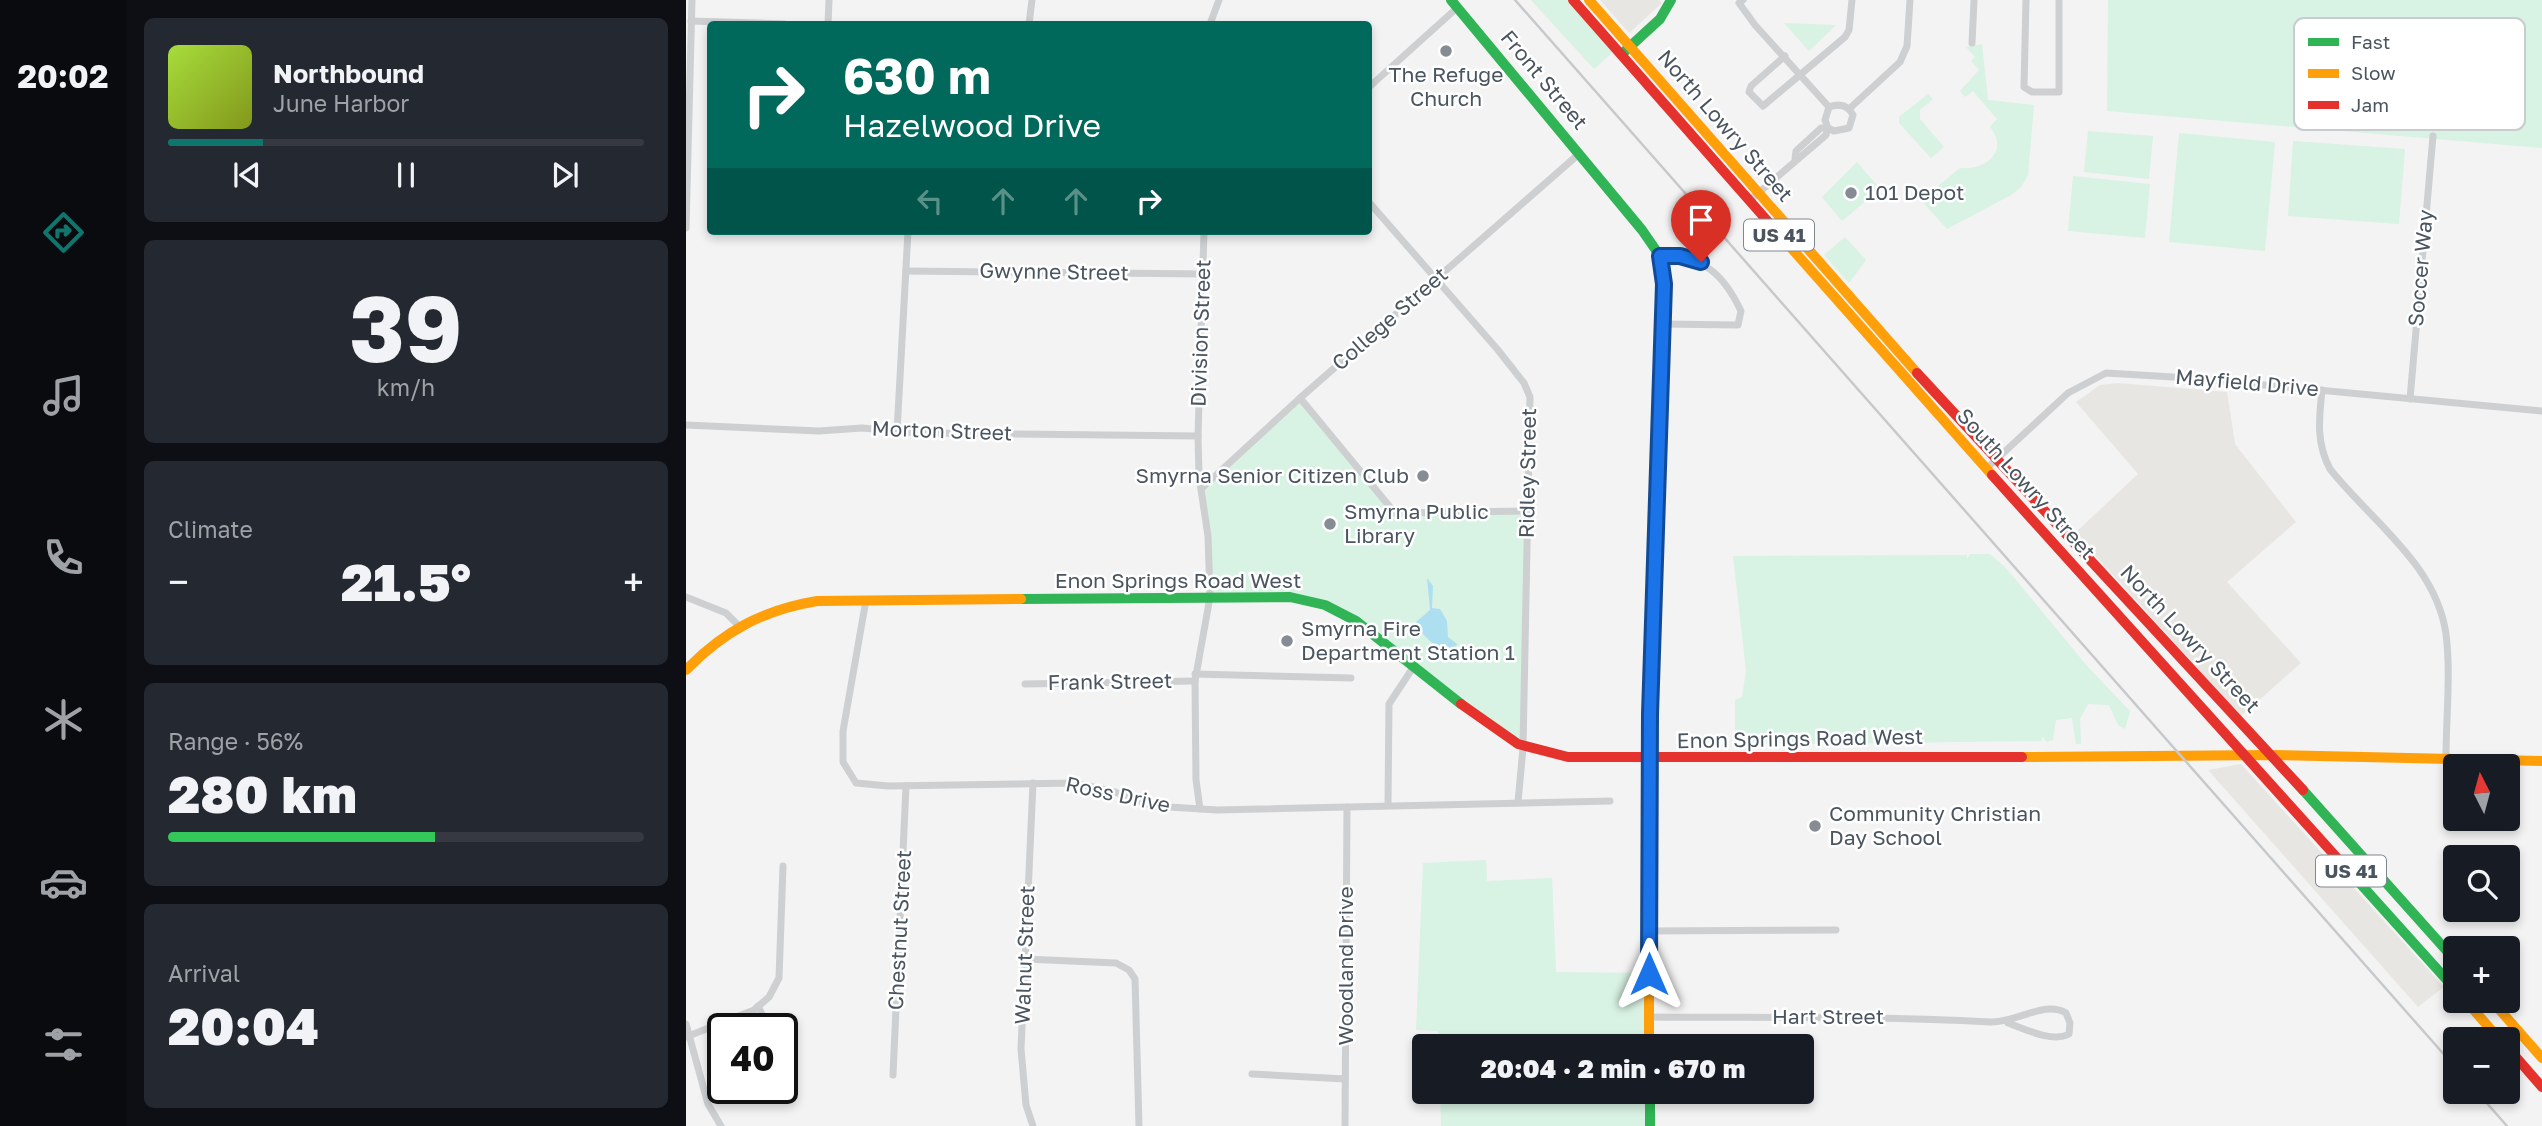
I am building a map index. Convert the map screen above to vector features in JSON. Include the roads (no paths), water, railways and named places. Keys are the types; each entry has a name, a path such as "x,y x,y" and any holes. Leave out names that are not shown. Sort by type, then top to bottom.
{"street":[{"path":"686,228 692,0"},
{"path":"828,21 829,0"},
{"path":"1029,21 1032,0"},
{"path":"1211,21 1219,0"},
{"name":"South Lowry Street","path":"1573,0 1986,469 2443,975"},
{"name":"North Lowry Street","path":"1589,0 1997,460 2272,755 2443,946"},
{"path":"1621,55 1660,19 1671,0"},
{"path":"1785,56 1751,86 1749,92 1763,106 1847,34 1852,0"},
{"path":"1849,108 1900,62 1907,46 1910,0"},
{"path":"1972,43 1974,0"},
{"path":"2026,0 2024,87 2032,92 2059,93 2059,0"},
{"path":"1740,1 1755,25 1829,107"},
{"path":"1372,84 1454,3"},
{"name":"Front Street","path":"1454,3 1580,153 1660,256"},
{"path":"691,21 707,22"},
{"path":"1829,107 1836,105 1849,108"},
{"path":"1749,201 1826,135 1828,129 1825,120 1829,107"},
{"path":"1828,129 1834,131 1849,128 1853,116 1849,108"},
{"name":"Soccer Way","path":"2410,399 2432,136"},
{"name":"College Street","path":"1202,488 1300,398 1580,153"},
{"name":"Ridley Street","path":"1372,205 1507,361 1527,390 1531,412 1522,748 1518,802"},
{"path":"897,432 908,235"},
{"name":"Division Street","path":"1198,436 1204,235"},
{"path":"1649,1034 1649,759 1662,324 1664,284 1660,256 1680,256 1701,262 1729,291 1741,311 1738,325 1662,324"},
{"name":"Gwynne Street","path":"906,271 1203,274"},
{"name":"Mayfield Drive","path":"1986,469 2068,393 2106,373 2542,411"},
{"path":"2322,390 2320,447 2330,469 2415,563 2433,591 2440,610 2446,634 2446,754"},
{"path":"1300,398 1398,514 1527,511"},
{"name":"Morton Street","path":"686,425 819,430 862,428 897,432 1198,436"},
{"path":"1198,436 1208,536 1210,597 1195,677 1195,780 1200,809"},
{"path":"686,597 726,613 737,624"},
{"name":"Enon Springs Road West","path":"686,670 737,624 776,608 796,604 866,600 1290,597 1325,605 1356,621 1502,736 1522,748 1554,757 1649,759 2272,755 2443,758"},
{"name":"Ross Drive","path":"866,600 843,731 843,762 856,783 906,786 1033,783 1090,785 1153,806 1200,809 1610,801"},
{"path":"1388,805 1389,704 1413,666"},
{"name":"Frank Street","path":"1025,684 1195,677 1351,678"},
{"name":"Enon Springs Road West","path":"2520,760 2542,761"},
{"name":"Walnut Street","path":"1033,783 1022,1079 1033,1126"},
{"name":"Chestnut Street","path":"893,1075 906,786"},
{"name":"Woodland Drive","path":"1345,1126 1347,807"},
{"path":"688,1036 758,1006 769,997 779,978 783,866"},
{"path":"2371,893 2388,883"},
{"path":"1649,931 1836,930"},
{"path":"1025,959 1116,963 1129,970 1135,979 1139,1126"},
{"path":"758,1006 761,1013"},
{"name":"Hart Street","path":"1648,1017 1890,1017 2008,1023 2042,1035 2061,1037 2069,1034 2071,1028 2066,1013 2056,1008 2040,1010 2008,1023"},
{"path":"2476,1013 2489,1027"},
{"path":"2503,1013 2542,1058"},
{"path":"686,1024 708,1104 721,1126"},
{"path":"2520,1055 2531,1045"},
{"path":"2520,1062 2542,1087"},
{"path":"1252,1074 1263,1077 1345,1079"},
{"path":"1650,1104 1650,1126"}],"water":[{"path":"1427,578 1433,586 1432,608 1440,609 1447,621 1448,637 1457,644 1453,656 1439,650 1416,627 1416,622 1430,610"}],"railway":[{"path":"1515,0 2443,1053"},
{"path":"2488,1104 2507,1126"}],"place":[{"name":"The Refuge Church","path":"1446,51"},
{"name":"101 Depot","path":"1851,193"},
{"name":"Smyrna Senior Citizen Club","path":"1423,476"},
{"name":"Smyrna Public Library","path":"1330,524"},
{"name":"Smyrna Fire Department Station 1","path":"1287,641"},
{"name":"Community Christian Day School","path":"1815,826"}]}
